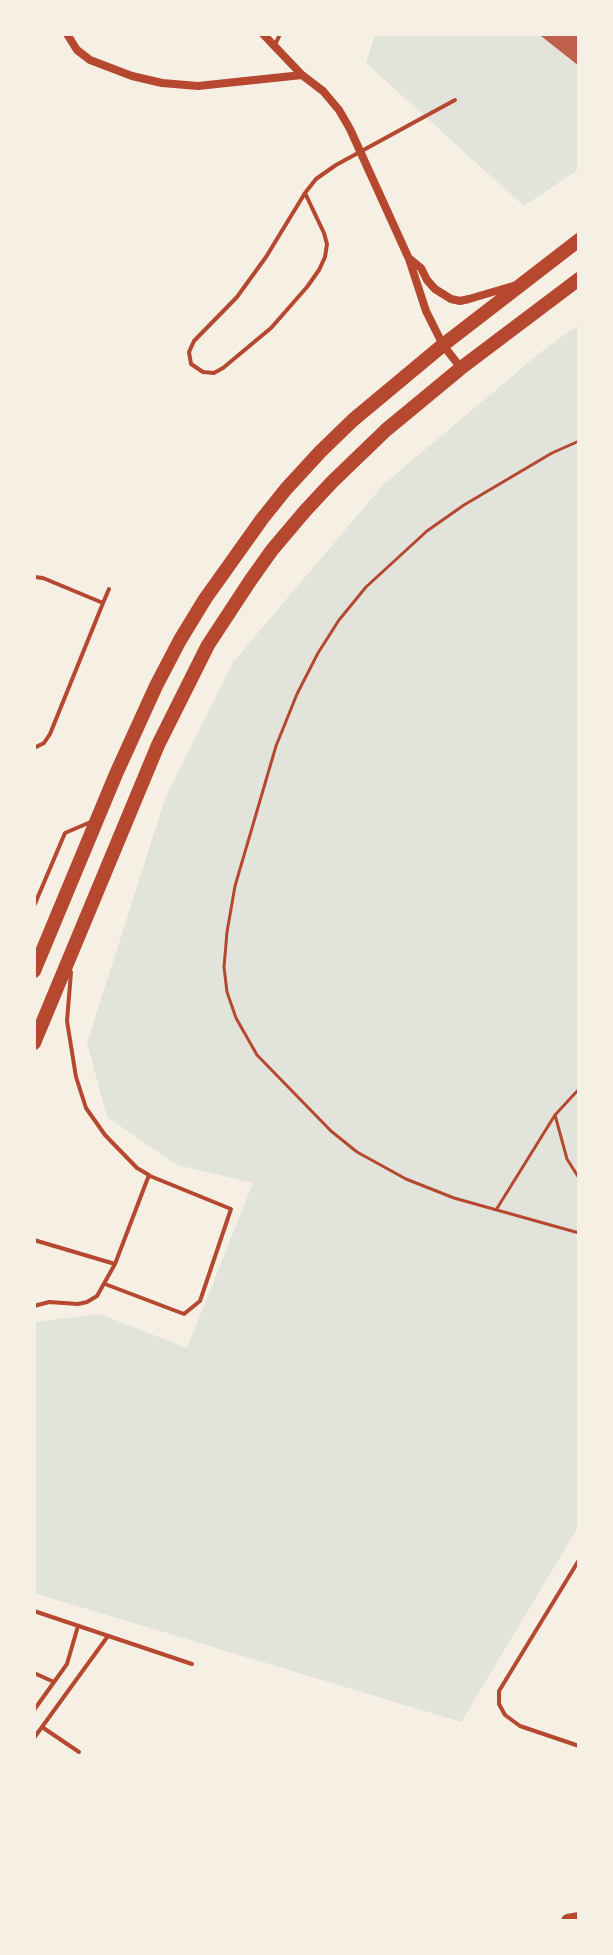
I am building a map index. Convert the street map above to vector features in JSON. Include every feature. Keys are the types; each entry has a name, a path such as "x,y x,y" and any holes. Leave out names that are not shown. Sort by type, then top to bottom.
{"highway":[{"path":"34,971 156,686 205,599 246,541 286,489 353,420 443,345 579,240"},
{"path":"34,1043 158,745 208,645 272,550 332,482 386,430 461,368 579,279"},
{"path":"568,1921 579,1919"}],"street":[{"path":"67,34 77,50 90,60 132,76 162,83 198,86 302,75"},
{"path":"263,34 339,110 409,259 426,311 443,345 461,368"},
{"path":"409,259 421,268 435,289 451,299 469,299 521,284"}],"lane":[{"path":"274,47 280,34"},
{"path":"305,193 327,244 319,270 271,328 223,368 214,373 203,372 191,364 189,352 194,341 237,297 266,257 305,193 316,179 455,100"},
{"path":"34,577 103,603"},
{"path":"34,748 44,743 50,734 109,589"},
{"path":"34,906 65,833 97,820"},
{"path":"72,949 67,1021 76,1077 86,1108 105,1135 137,1168 231,1209 200,1301 184,1314 105,1284"},
{"path":"34,1306 49,1302 78,1304 97,1296 115,1264 149,1175"},
{"path":"34,1240 115,1264"},
{"path":"579,1560 499,1691 499,1704 505,1715 520,1726 579,1746"},
{"path":"34,1611 192,1664"},
{"path":"34,1710 67,1664 78,1626"},
{"path":"34,1738 108,1636"},
{"path":"34,1673 54,1682"},
{"path":"42,1727 79,1752"}],"path":[{"path":"579,441 552,453 464,505 427,531 366,587 339,620 297,694 276,746 235,886 224,967 227,992 236,1018 257,1055 331,1131 357,1152 406,1179 454,1198 579,1233"},
{"path":"496,1210 555,1115 579,1089"},
{"path":"555,1115 567,1159 579,1178"}],"shaded area":[{"path":"375,34 579,34 579,169 524,206 366,63"},
{"path":"579,324 579,1526 461,1722 34,1593 34,1322 100,1314 187,1348 253,1183 177,1165 107,1117 87,1043 165,799 234,661 384,484 541,352"}],"building":[{"path":"579,34 579,66 541,36"}]}
